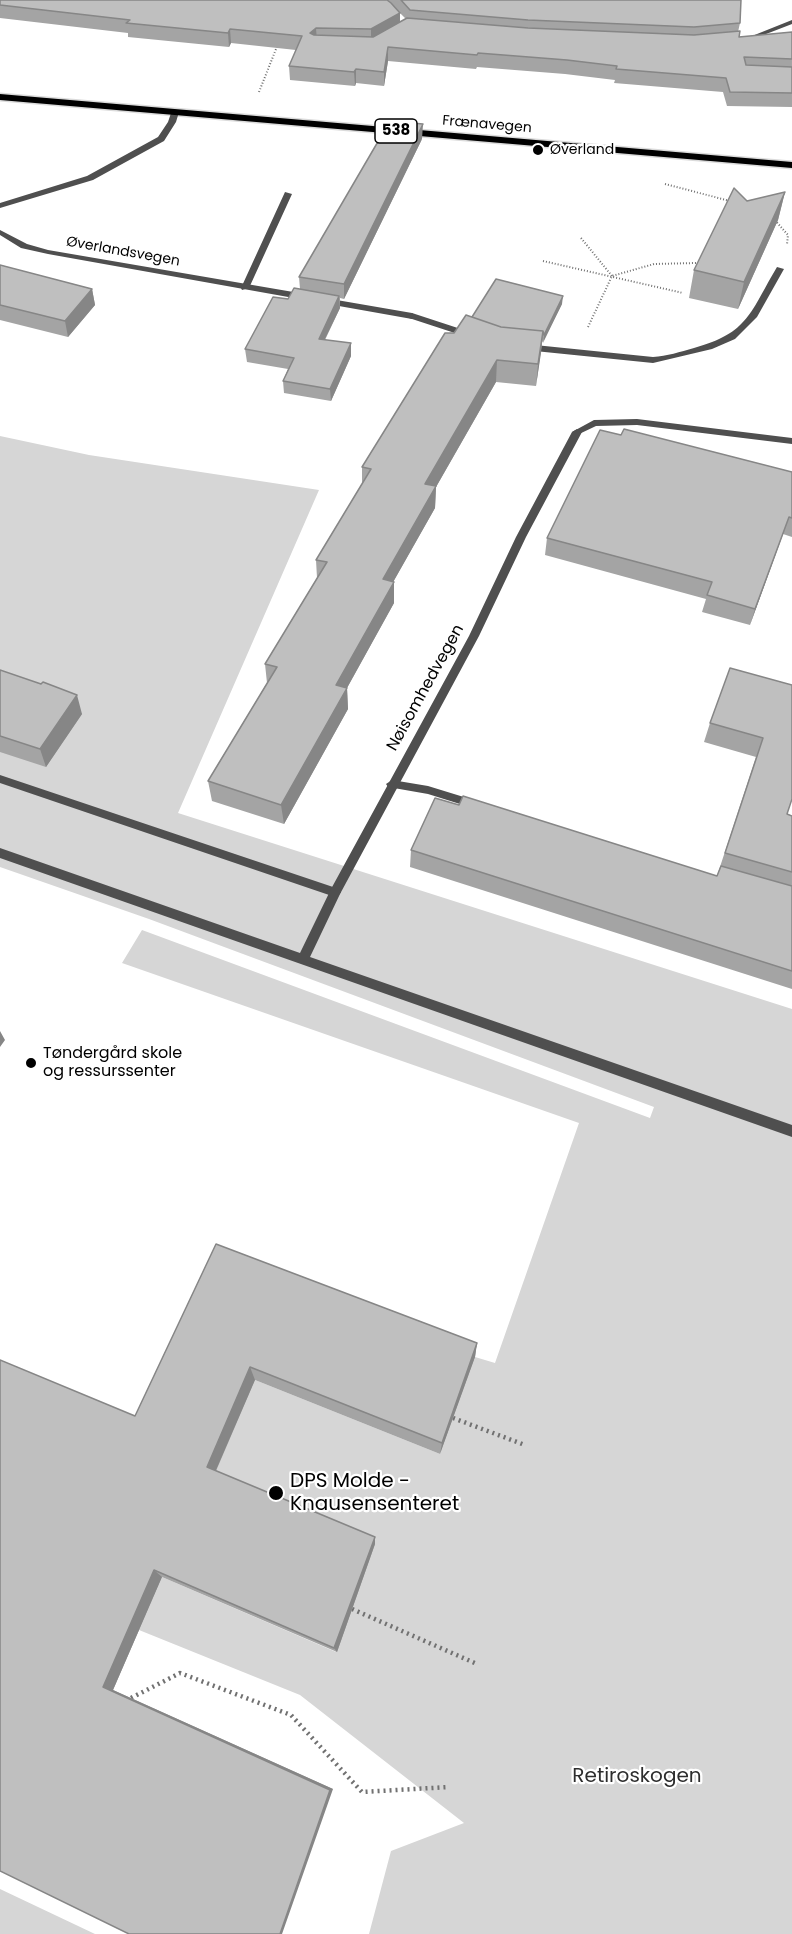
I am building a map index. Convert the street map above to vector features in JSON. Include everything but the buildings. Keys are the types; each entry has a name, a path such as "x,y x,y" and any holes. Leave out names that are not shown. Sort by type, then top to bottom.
{"main road":[{"name":"Frænavegen","path":"0,97 792,165"}],"street":[{"path":"738,41 749,40 792,22"},
{"path":"0,206 90,178 160,139 172,122 175,112"},
{"path":"245,288 288,194"},
{"name":"Øverlandsvegen","path":"0,232 24,246 48,252 412,316 478,337"},
{"path":"511,345 653,360 671,358 724,341 743,327 764,298 780,269"},
{"name":"Nøisomhedvegen","path":"303,960 335,892 474,636 521,537 577,432 594,423 637,422 792,441"},
{"path":"0,778 335,892"},
{"path":"392,784 428,790 483,807"},
{"path":"0,853 792,1131"}],"path":[{"path":"258,93 280,39"},
{"path":"662,183 737,203"},
{"path":"770,216 783,227 788,235 787,253 780,269"},
{"path":"581,238 612,276"},
{"path":"543,261 683,293"},
{"path":"577,352 612,276 652,263 670,261 697,263"},
{"path":"453,1418 525,1445"},
{"path":"352,1609 477,1664"},
{"path":"131,1698 180,1673 291,1715 362,1792 449,1787"}],"green space":[{"name":"Retiroskogen","path":"0,436 89,455 319,490 178,813 792,1009 792,1934 369,1934 391,1851 464,1823 300,1695 139,1630 162,1577 336,1652 213,1477 255,1380 440,1454 475,1357 495,1363 579,1123 122,963 142,930 650,1118 654,1107 149,919 0,867"},
{"path":"0,1889 95,1934 0,1934"}],"place":[{"name":"Øverland","path":"538,150"},
{"name":"Tøndergård skole og ressurssenter","path":"31,1063"},
{"name":"DPS Molde - Knausensenteret","path":"276,1493"}]}
